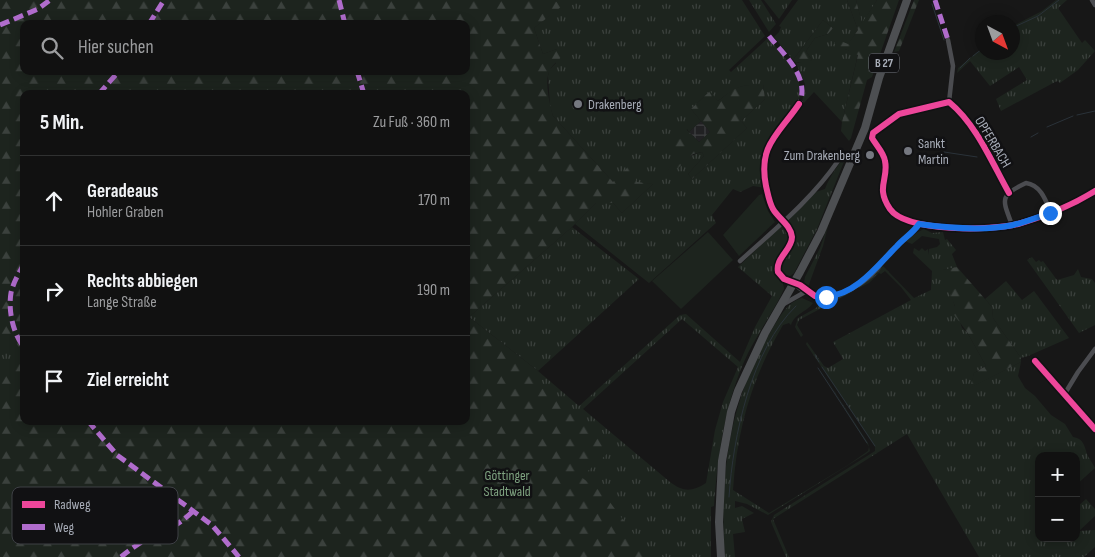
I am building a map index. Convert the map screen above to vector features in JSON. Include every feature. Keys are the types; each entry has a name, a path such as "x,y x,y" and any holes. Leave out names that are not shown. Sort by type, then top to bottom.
{"main road":[{"name":"B 27","path":"721,557 719,489 731,412 747,368 821,232 860,140 879,78 907,0"}],"street":[{"path":"1092,0 1095,5"},
{"path":"948,40 954,66 949,102 899,114 872,133 872,138 886,162 882,186 887,204 897,216 919,224 936,226 979,227 1012,225 1072,205 1095,191"},
{"name":"OPFERBACH","path":"949,102 962,114 974,132 1009,193"},
{"path":"799,104 775,134 765,159 765,178 770,203 790,231 792,240 778,264 777,271 782,277 805,292 815,296 833,296 865,279 919,224"},
{"path":"740,261 821,184 838,161"},
{"path":"1012,225 1004,204 1005,199 1009,193 1024,184 1032,184 1044,196 1050,213"},
{"path":"794,284 800,285 815,296"},
{"path":"779,307 805,292"},
{"path":"1064,395 1078,372 1094,352"},
{"path":"1035,361 1095,429"}],"shaded area":[{"path":"701,121 710,132 699,142 689,132"}],"green space":[{"name":"Göttinger Stadtwald","path":"0,0 512,0 468,90 20,90 20,425 470,425 470,418 538,371 579,406 680,315 686,314 740,362 755,327 772,296 738,267 783,226 787,231 788,241 777,261 776,269 784,289 748,353 728,409 720,447 714,506 711,507 711,557 0,557","holes":["682,319 738,367 723,402 715,430 706,483 696,488 683,489 670,482 583,409"]},
{"name":"Göttinger Stadtwald","path":"0,0 555,0 561,7 534,28 543,54 564,48 563,54 551,68 548,78 548,92 553,116 613,182 630,165 637,182 653,184 622,213 613,203 596,203 572,227 470,316 470,90 20,90 20,347 9,335 1,345 0,362"},
{"path":"555,0 742,0 765,36 729,70 731,72 768,38 789,63 799,81 799,101 776,131 768,145 766,188 753,186 740,192 733,189 712,215 716,223 649,283 575,224 596,203 613,203 622,213 653,184 613,182 553,116 550,106 548,76 549,70 556,63 557,49 543,54 534,28 560,7","holes":["763,84 765,99 741,121 747,128 692,179 688,174 704,156 702,152 697,153 667,171 676,161 687,129 689,132 701,121 691,109 709,92 718,101 740,87"]},
{"path":"749,0 761,0 776,24 769,32"},
{"path":"764,0 792,0 779,19"},
{"path":"798,0 847,0 858,30 845,49 858,54 842,122 814,92 802,103 805,84 796,63 812,60 806,51 815,38 828,34 833,28 823,20 793,60 774,37 779,32 781,27 779,26"},
{"path":"847,0 856,0 862,23 877,0 899,0 872,77 867,80 849,141 841,131 858,55 845,49 840,50 834,43 838,40 848,44 858,30"},
{"path":"856,0 877,0 862,24"},
{"path":"914,0 919,0 899,51 894,52"},
{"path":"1056,0 1067,0 1058,8 1082,43 1085,40 1095,51 1078,70 1060,83 1058,81 1055,82 1001,111 996,99 1027,80 1019,67 990,86 970,61 957,73 958,68 975,54 975,60 1020,60 1020,22 1042,11"},
{"path":"823,20 833,28 828,34 815,38 806,51 812,60 805,63 796,63 793,60"},
{"path":"763,83 765,99 741,121 747,128 692,179 688,174 704,156 702,152 693,154 678,168 666,172 675,161 665,145 686,129 699,142 710,132 691,109 710,91 718,101 736,88 756,86"},
{"path":"849,149 817,229 794,273 790,276 783,275 780,266 781,261 794,236 788,220 816,192 825,189"},
{"path":"762,194 768,211 775,222 739,256 723,235"},
{"path":"829,222 823,246 808,287 804,283 805,277 820,248"},
{"path":"572,227 639,279 538,371 470,316"},
{"path":"924,229 932,233 943,232 945,240 947,239 956,250 952,254 957,267 943,270 962,328 967,332 986,366 974,373 971,387 1021,362 1018,376 1025,388 1035,396 1051,415 1065,424 1073,437 1084,444 1095,468 1080,481 1080,452 1035,452 1035,542 1080,542 1080,531 1095,530 1095,547 1084,557 979,557 907,434 773,519 789,557 786,557 771,522 774,515 875,451 875,447 806,344 807,342 824,366 828,368 843,359 833,342 911,300 885,271 881,274 879,273 869,283 859,288 858,286 870,279 883,266 914,298 931,290 932,271 913,253 914,248 919,251 922,248 925,251 928,249 929,255 929,249 940,244 939,239 922,236 912,244 905,241"},
{"path":"708,232 733,260 681,309 652,281"},
{"path":"1032,257 1036,262 1039,260 1043,261 1057,280 1074,275 1078,269 1081,277 1092,279 1095,283 1095,325 1079,333 1027,260"},
{"path":"957,267 992,307 993,318 1021,358 1021,362 970,388 974,373 986,366 967,332 952,312 955,306 942,270"},
{"path":"1006,281 1022,300 1034,291 1069,338 1021,358 993,318 992,307 985,299"},
{"path":"851,290 852,292 799,320 797,325 803,335 801,337 795,327 798,318 816,308 823,300 835,298"},
{"path":"802,298 813,303 795,318 791,325 789,323 783,325 755,384 742,425 733,490 769,513 848,465 868,451 869,447 870,451 866,454 768,515 747,504 735,501 735,508 742,506 754,513 742,519 745,532 733,534 735,557 725,557 724,498 726,469 736,412 745,385 771,331 788,307"},
{"name":"Göttinger Stadtwald","path":"470,318 538,371 534,377 617,445 581,477 603,493 651,557 0,557 0,362 4,367 12,365 16,360 20,360 20,425 470,425"},
{"path":"820,369 868,443 869,447"},
{"path":"1086,499 1095,509 1095,516 1080,530 1080,504"}],"waterway":[{"path":"1020,24 1038,16 1059,0"},
{"path":"932,4 944,40"},
{"path":"960,68 970,58"},
{"path":"1077,115 1095,111"},
{"path":"1047,127 1073,116"},
{"path":"1031,137 1038,133"},
{"path":"944,152 977,157"},
{"path":"930,158 936,155"},
{"path":"762,162 762,171"},
{"path":"768,202 778,220"},
{"path":"878,272 881,268"},
{"path":"859,287 876,275"},
{"path":"839,298 850,292"},
{"path":"729,497 735,448 747,395 767,346 780,324 796,306"},
{"path":"815,355 819,362"},
{"path":"822,367 875,446"},
{"path":"818,368 867,443"}],"marked path":[{"path":"0,25 38,9 50,0"},
{"path":"152,20 164,0"},
{"path":"339,0 344,20"},
{"path":"935,0 948,40"},
{"path":"769,36 799,76 802,94 799,104"},
{"path":"102,90 116,75"},
{"path":"358,75 363,90"},
{"path":"20,271 12,289 10,300 12,322 20,342"},
{"path":"91,425 117,455 160,487"},
{"path":"178,500 212,525 239,557"},
{"path":"178,523 194,510"},
{"path":"121,557 139,544"}],"cycle path":[{"path":"1009,193 976,133 959,111 949,102 899,114 873,133 872,138 882,152 886,167 883,195 890,209 899,217 913,222 950,228 989,228 1018,224 1067,206 1095,191"},
{"path":"799,104 767,150 764,172 772,206 789,229 792,237 779,262 778,272 784,279 800,285 815,296"},
{"path":"1035,361 1095,429"}],"place":[{"name":"Drakenberg","path":"578,104"},
{"name":"Sankt Martin","path":"908,151"},
{"name":"Zum Drakenberg","path":"870,155"}],"route":[{"path":"826,297 838,294 870,276 891,251 914,232 919,224 936,226 1008,226 1050,213"}]}
